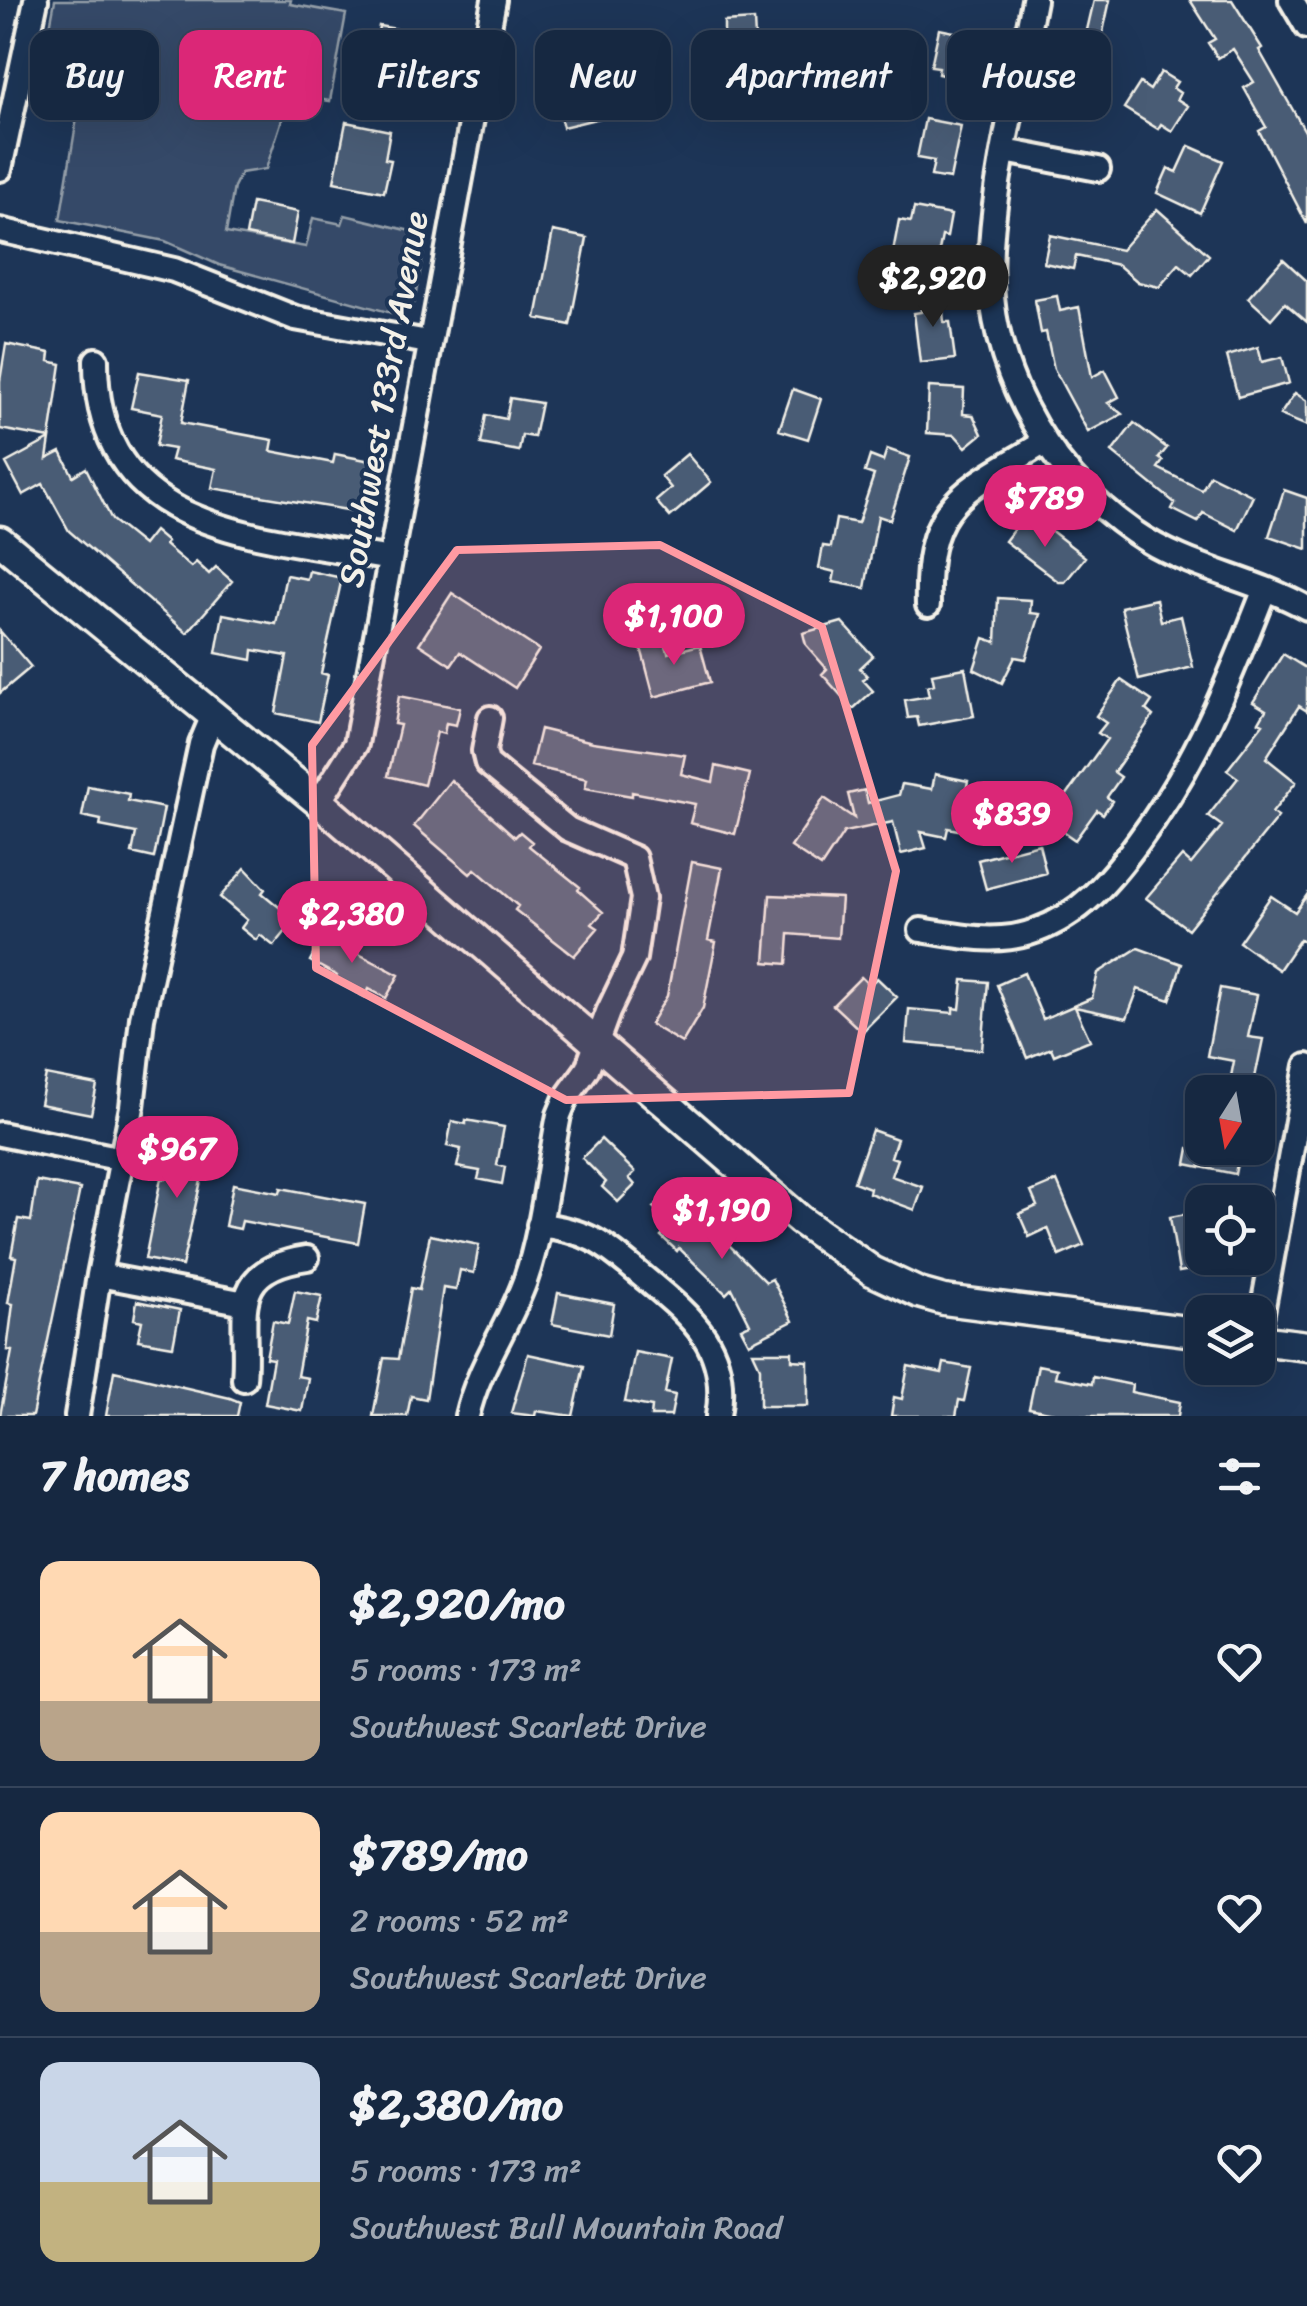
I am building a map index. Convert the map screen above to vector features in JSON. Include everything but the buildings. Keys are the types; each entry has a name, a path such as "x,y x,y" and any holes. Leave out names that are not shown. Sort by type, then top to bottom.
{"main road":[{"path":"0,541 319,802 800,1220 849,1257 902,1285 944,1300 1185,1331"},
{"path":"1275,1340 1307,1346"}],"street":[{"path":"0,169 36,0"},
{"name":"Southwest 133rd Avenue","path":"319,802 356,744 494,0"},
{"path":"1034,0 990,249 994,313 1011,376 1043,443 1107,512 1136,533 1198,566 1307,608"},
{"path":"1290,0 1307,27"},
{"path":"1005,152 1098,169"},
{"path":"0,230 156,265 295,318 428,342"},
{"path":"96,360 96,394 112,444 131,474 159,499 186,516 219,528 390,559"},
{"path":"928,605 927,566 942,518 959,498 983,480 1043,443"},
{"path":"921,930 1000,938 1033,932 1067,916 1094,896 1166,804 1191,761 1219,708 1265,590"},
{"path":"77,1416 99,1275 132,1107 142,1018 201,744 214,714"},
{"path":"466,1416 482,1367 524,1284 559,1115 566,1098 588,1069 634,958 643,898 634,858 568,828 488,763 484,751 490,718"},
{"path":"1266,1295 1307,1066"},
{"path":"0,1159 2,1135 122,1159"},
{"path":"539,1225 572,1229 598,1240 693,1318 715,1358 721,1389 718,1416"},
{"path":"244,1379 245,1303 266,1268 307,1258"},
{"path":"99,1275 245,1303"}],"highlighted area":[{"path":"660,545 822,627 896,871 849,1093 566,1100 316,968 312,745 457,550"}],"shaded area":[{"path":"55,0 291,0 290,4 346,14 330,101 322,100 322,30 179,30 179,120 282,120 266,169 241,173 234,187 226,233 306,247 313,218 342,224 345,215 427,235 414,303 395,314 219,265 165,241 60,220 77,120 159,120 159,30 49,30"}]}
